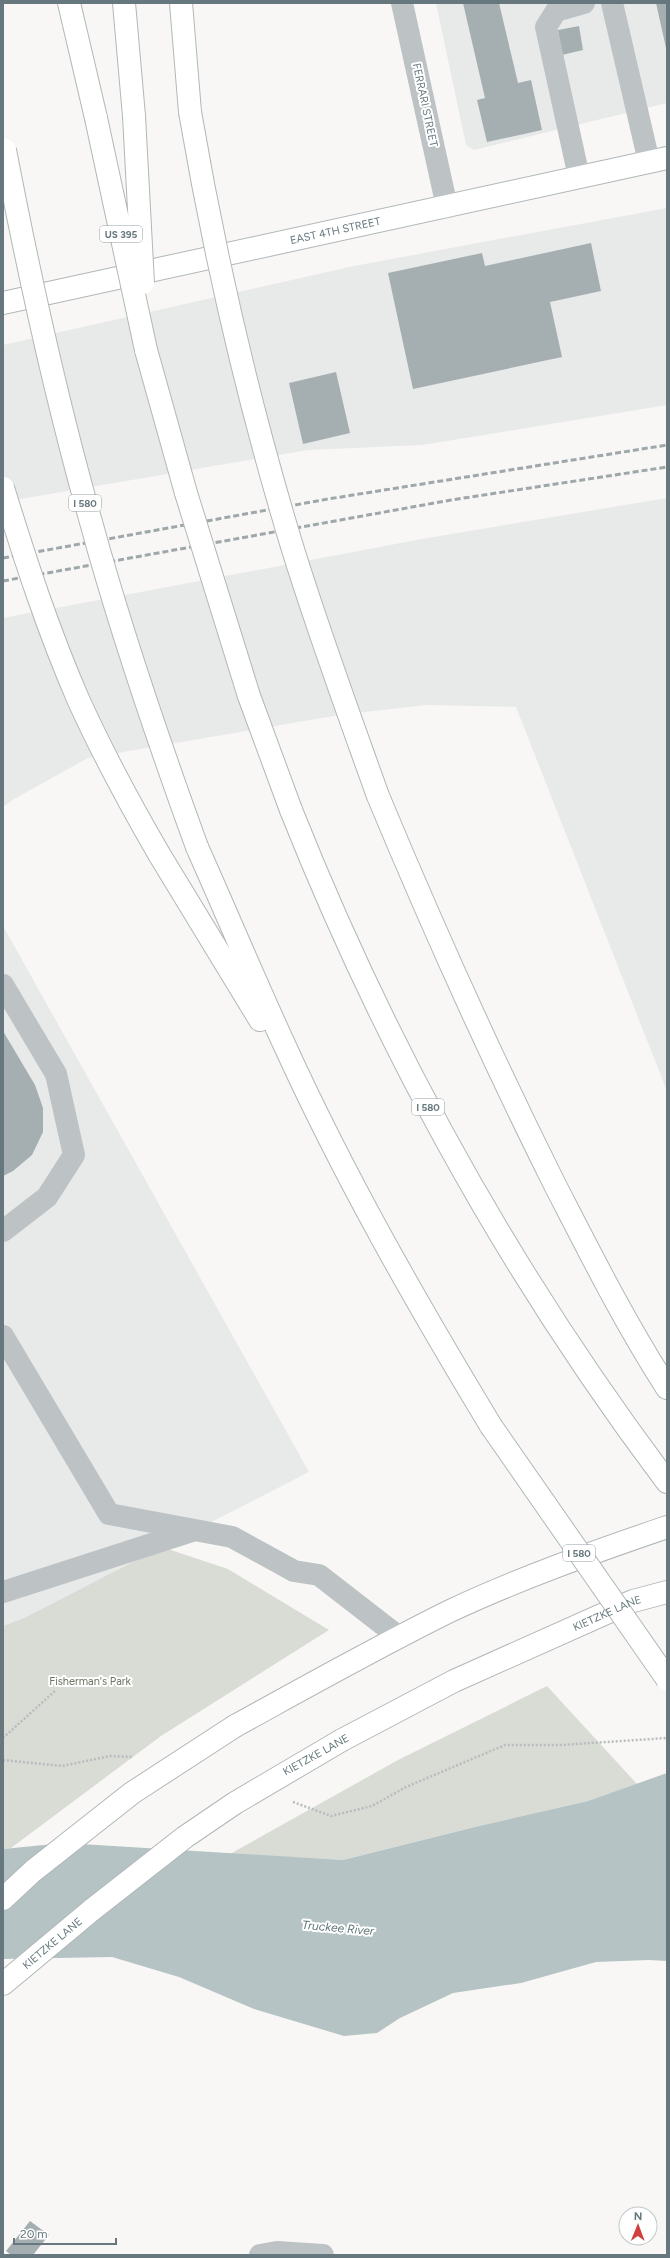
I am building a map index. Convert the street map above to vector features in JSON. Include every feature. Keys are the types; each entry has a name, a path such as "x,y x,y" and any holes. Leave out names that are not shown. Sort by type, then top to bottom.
{"main road":[{"name":"US 395","path":"69,3 96,118 146,350"},
{"path":"124,3 134,116 146,350"},
{"path":"181,3 190,112 209,221 233,329 261,437 292,543 328,656 378,796 440,943 513,1101 578,1229 646,1355 667,1388"},
{"name":"I 580","path":"4,143 44,339 91,522 129,649 166,760 198,847 284,1045 324,1128 366,1210 427,1319 491,1426 667,1679"},
{"name":"EAST 4TH STREET","path":"3,303 658,160"},
{"name":"I 580","path":"146,350 211,579 251,702 291,810 316,872 366,985 431,1113 493,1222 598,1386 667,1482"},
{"path":"3,488 27,566 78,698 108,762 159,854 324,1128"},
{"path":"3,1899 33,1871 132,1794 235,1726 346,1664 451,1611 667,1527"},
{"name":"KIETZKE LANE","path":"3,1984 69,1928 185,1837 235,1803 342,1740 454,1681 633,1601 667,1592"}],"street":[{"name":"FERRARI STREET","path":"402,3 447,207"},
{"path":"580,177 546,27 556,11 584,3"},
{"path":"612,3 658,160"},
{"path":"3,984 56,1074 74,1155 48,1197 3,1231"},
{"path":"3,1336 109,1514 232,1537 294,1571 319,1575 399,1637"},
{"path":"3,1592 195,1530"},
{"path":"260,2255 277,2252 323,2255"}],"path":[{"path":"3,1738 28,1717 56,1690"},
{"path":"292,1801 331,1816 372,1806 406,1787 505,1745 561,1745 667,1738"}],"shaded area":[{"path":"436,3 667,3 667,103 474,150 466,145"},
{"path":"667,208 667,405 422,445 308,450 3,502 3,345 354,266"},
{"path":"667,498 667,1091 516,707 426,705 339,715 88,758 14,799 3,807 3,618 422,539"},
{"path":"3,926 309,1472 24,1618 3,1626"}],"green space":[{"name":"Fisherman's Park","path":"162,1547 228,1569 329,1630 161,1736 11,1848 3,1849 3,1626 24,1618"},
{"path":"547,1686 637,1784 588,1801 479,1826 343,1860 230,1854 398,1760"}],"water":[{"name":"Truckee River","path":"667,1773 667,1961 649,1960 596,1962 521,1983 453,1993 400,2018 377,2033 344,2036 254,2009 179,1977 112,1957 3,1959 3,1849 64,1843 343,1860 479,1826 588,1801"}],"building":[{"path":"463,3 499,3 518,83 531,80 542,130 487,142 477,100 485,98"},
{"path":"656,3 667,3 667,48 666,48"},
{"path":"579,26 583,50 562,55 558,30"},
{"path":"591,243 601,291 550,302 562,357 413,389 388,273 482,253 485,266"},
{"path":"336,372 350,433 303,444 289,383"},
{"path":"3,1031 35,1085 43,1108 43,1132 32,1155 13,1171 3,1176"},
{"path":"30,2221 49,2235 33,2255 11,2255 6,2251"}],"railway":[{"path":"3,558 328,499 667,445"},
{"path":"3,581 451,500 667,467"}]}
